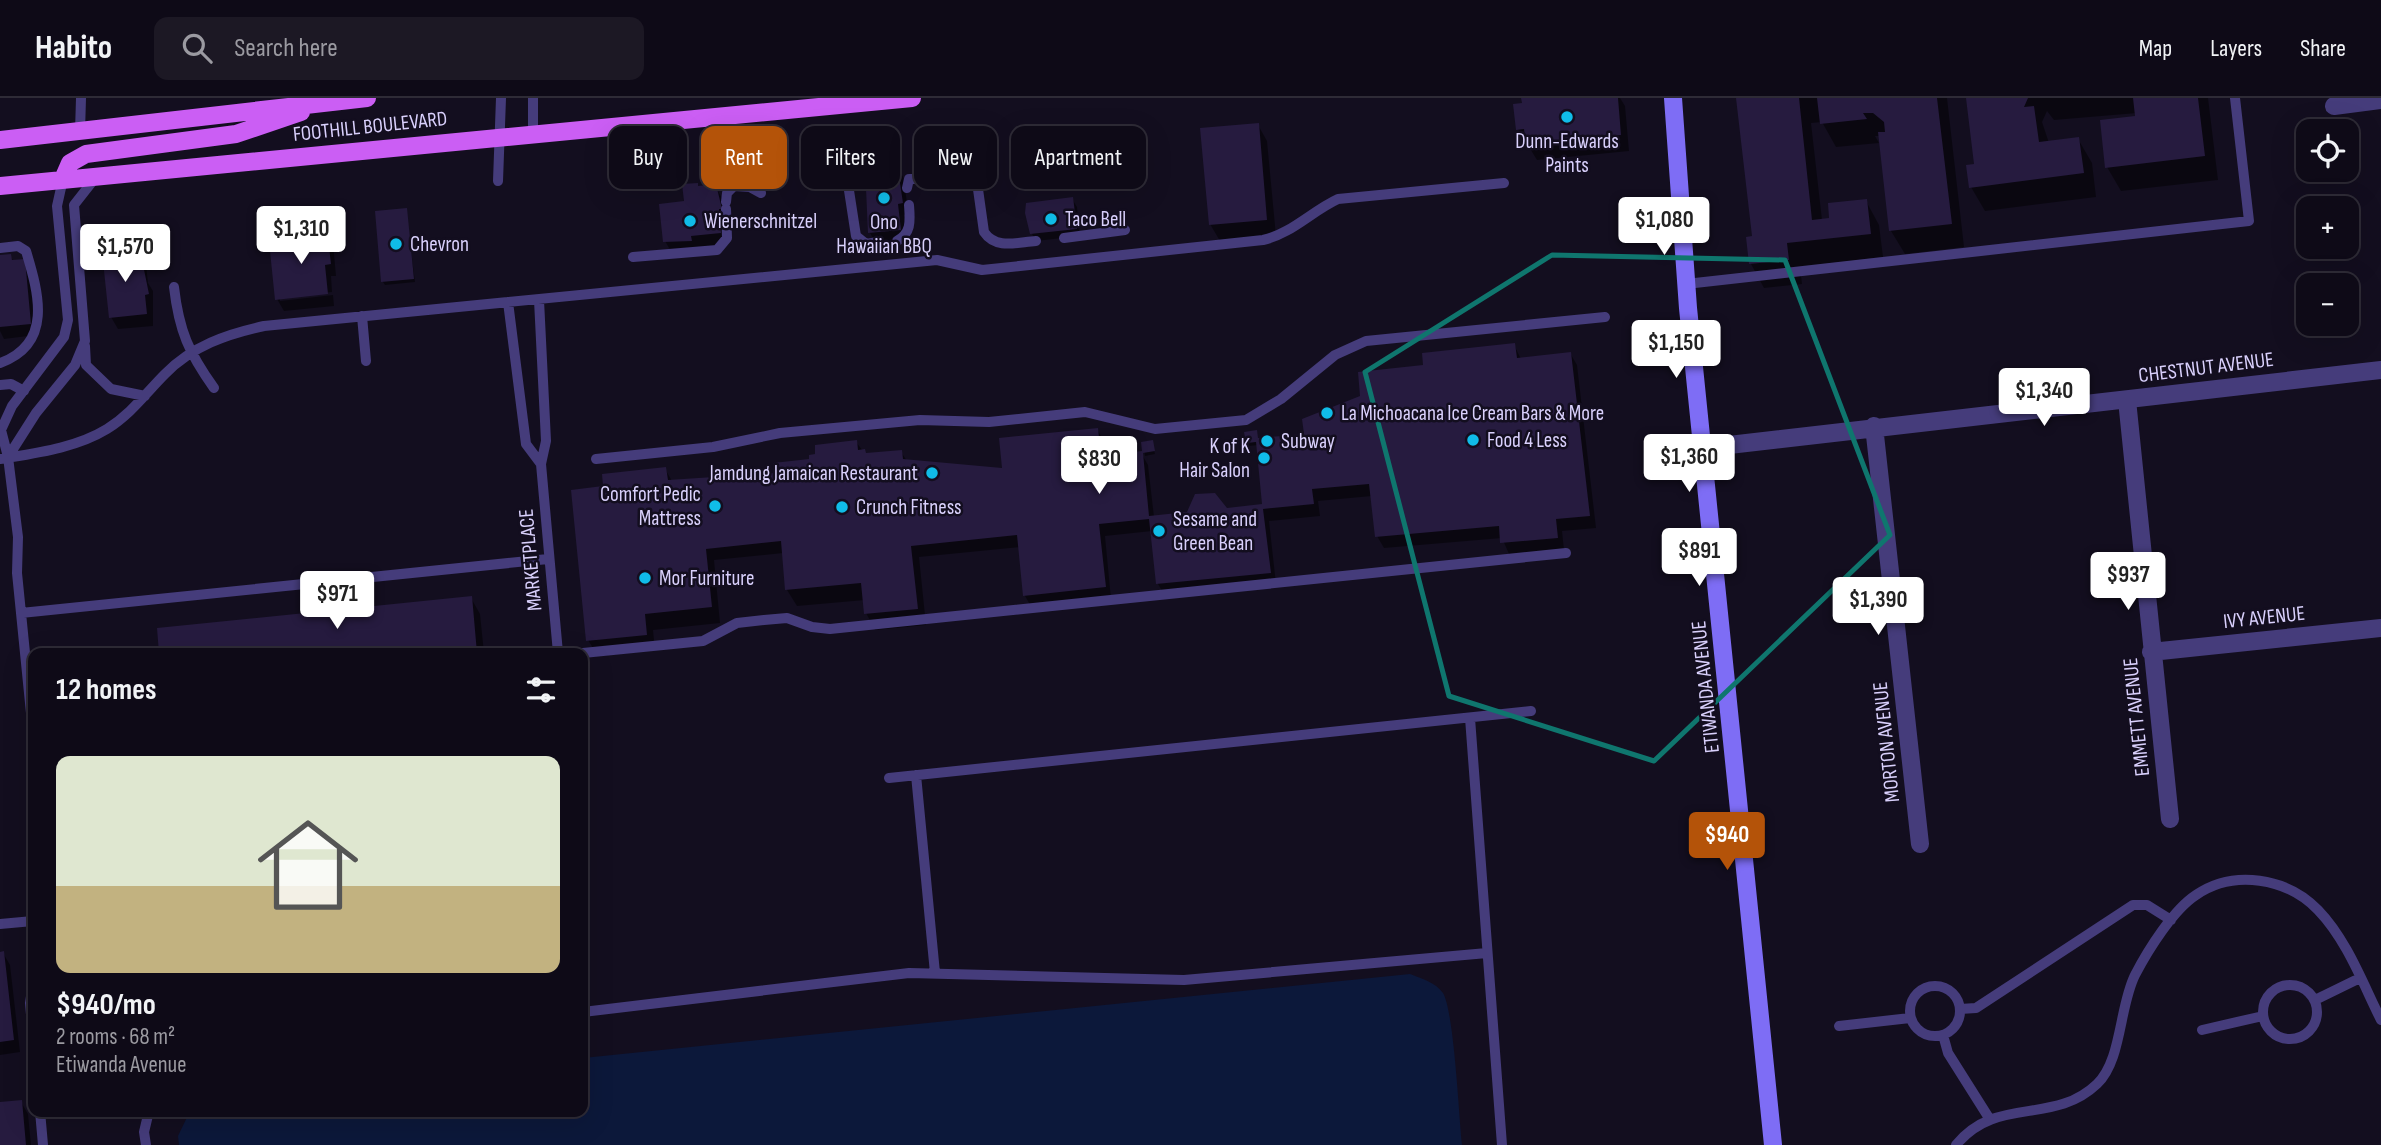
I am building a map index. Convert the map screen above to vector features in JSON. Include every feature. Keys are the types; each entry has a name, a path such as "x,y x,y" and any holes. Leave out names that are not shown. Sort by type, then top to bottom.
{"main road":[{"name":"FOOTHILL BOULEVARD","path":"0,140 80,132 278,103 367,98"},
{"name":"FOOTHILL BOULEVARD","path":"0,186 533,132 912,98"},
{"name":"ETIWANDA AVENUE","path":"1673,98 1686,284 1773,1145"},
{"path":"63,179 70,163 86,154 236,134 323,102"}],"street":[{"path":"2334,106 2381,100"},
{"name":"CHESTNUT AVENUE","path":"1703,448 1874,426 2381,370"},
{"name":"EMMETT AVENUE","path":"2127,400 2170,819"},
{"name":"MORTON AVENUE","path":"1874,426 1920,844"},
{"name":"IVY AVENUE","path":"2151,652 2381,628"}],"lane":[{"path":"80,132 81,98"},
{"path":"498,181 501,98"},
{"path":"533,98 533,132"},
{"path":"1686,284 2249,221 2235,98"},
{"path":"97,176 74,205 86,365 111,388 145,396"},
{"path":"28,683 21,613 18,537 1,430 12,406 64,337 68,320 57,206 63,179"},
{"path":"907,188 909,179 914,179"},
{"path":"4,458 75,444 107,429 145,396 167,372 206,343 235,332 937,260 982,270 1262,240 1287,231 1318,209 1338,199 1504,183"},
{"path":"633,257 717,250 727,238 727,193 734,186 750,187 761,193"},
{"path":"849,189 856,236 866,244 878,242"},
{"path":"977,189 987,237 1001,244 1036,241"},
{"path":"897,241 906,237 909,230 909,205"},
{"path":"1064,238 1125,230"},
{"path":"0,248 18,246 26,251 33,275 39,324 35,335 21,353 0,363"},
{"path":"174,287 177,321 191,354 214,388"},
{"name":"MARKETPLACE","path":"539,300 546,441 541,464 557,648"},
{"name":"MARKETPLACE","path":"508,302 526,444 541,464"},
{"path":"362,317 366,361"},
{"path":"596,459 713,447 780,433 920,420 989,422 1085,412 1155,429 1245,420 1281,399 1335,355 1366,341 1605,317"},
{"path":"4,458 75,365 85,341"},
{"path":"0,385 11,384 24,391"},
{"path":"588,652 703,641 737,623 764,620 787,618 811,627 830,629 1566,553"},
{"path":"21,613 548,559"},
{"path":"889,778 1531,711"},
{"path":"1470,718 1502,1145"},
{"path":"916,775 935,973"},
{"path":"1956,1145 1989,1118 2022,1110 2054,1108 2069,1103 2098,1083 2110,1065 2134,976 2171,920 2198,893 2222,883 2247,880 2274,883 2298,893 2317,909 2331,926 2381,1020"},
{"path":"1960,1009 1976,1008 2133,905 2147,905 2171,920"},
{"path":"0,924 28,921"},
{"path":"588,1011 872,976 935,973 1062,979 1184,980 1487,953"},
{"path":"2315,1000 2360,978"},
{"path":"2295,984 2303,987 2315,1000 2317,1018 2307,1033 2299,1038 2280,1037 2266,1025 2263,1016 2266,999 2278,987 2295,984"},
{"path":"1930,986 1939,986 1953,994 1960,1009 1956,1025 1943,1035 1935,1037 1919,1031 1910,1018 1911,1001 1916,994 1930,986"},
{"path":"2202,1030 2263,1016"},
{"path":"1839,1026 1910,1018"},
{"path":"1943,1035 1948,1053 1989,1118"},
{"path":"41,1117 43,1145"},
{"path":"146,1145 144,1132 148,1117"}],"highlighted area":[{"path":"1552,255 1785,260 1890,535 1654,761 1449,696 1365,372"}],"water":[{"path":"1410,974 1436,986 1443,993 1447,1004 1462,1145 179,1145 178,1136 187,1117 588,1117 588,1057"}],"building":[{"name":"Dunn-Edwards Paints","path":"1521,98 1618,98 1621,135 1526,145 1524,129 1516,130 1513,104 1522,103"},
{"path":"1736,98 1799,98 1812,220 1829,218 1828,203 1867,199 1871,234 1787,243 1789,260 1749,264 1746,237 1752,236"},
{"path":"1817,98 1937,98 1952,224 1889,231 1878,132 1885,132 1884,122 1873,113 1863,113 1867,119 1820,124"},
{"path":"1966,98 2028,98 2024,107 2034,106 2039,142 2079,137 2084,173 1969,188 1966,165 1974,164"},
{"path":"2133,98 2198,98 2205,156 2105,168 2100,120 2135,116"},
{"path":"1259,123 1267,220 1209,225 1200,128"},
{"name":"Wienerschnitzel","path":"698,183 701,189 717,189 722,209 719,209 721,233 691,236 692,241 663,242 659,204 684,201 683,189 687,189 687,184"},
{"name":"Ono Hawaiian BBQ","path":"900,183 903,203 898,204 901,230 868,233 866,189 900,189"},
{"name":"Taco Bell","path":"1073,197 1077,229 1030,234 1025,213 1026,203"},
{"path":"407,208 414,279 381,282 375,211"},
{"path":"327,229 331,264 325,265 328,294 275,300 270,251 285,249 284,236"},
{"path":"107,249 113,254 140,250 149,294 145,295 147,314 109,318 103,261 99,258"},
{"path":"11,254 12,260 25,259 31,324 0,327 0,255"},
{"path":"1515,343 1517,358 1571,352 1590,516 1556,519 1558,538 1500,543 1499,526 1375,537 1369,484 1312,489 1314,504 1263,509 1271,573 1156,584 1149,519 1099,524 1106,587 1023,596 1017,535 911,546 918,609 864,614 861,583 785,590 781,541 706,549 712,607 645,614 647,635 586,641 571,490 603,486 602,474 666,467 668,480 774,473 773,463 809,459 809,455 815,454 815,445 857,440 858,450 865,449 866,453 902,450 903,459 1002,468 999,438 1098,428 1101,456 1142,451 1141,442 1153,440 1155,451 1143,453 1149,516 1187,512 1195,494 1215,493 1227,508 1262,504 1256,442 1246,443 1244,432 1257,430 1258,438 1304,434 1302,419 1360,396 1358,372 1423,365 1422,353"},
{"path":"472,596 477,648 159,648 157,628"},
{"path":"4,951 14,1040 0,1042 0,952"},
{"path":"22,1100 26,1145 0,1145 0,1102"}],"place":[{"name":"Dunn-Edwards Paints","path":"1567,117"},
{"name":"Ono Hawaiian BBQ","path":"884,198"},
{"name":"Taco Bell","path":"1051,219"},
{"name":"Wienerschnitzel","path":"690,221"},
{"name":"Chevron","path":"396,244"},
{"name":"La Michoacana Ice Cream Bars & More","path":"1327,413"},
{"name":"Food 4 Less","path":"1473,440"},
{"name":"Subway","path":"1267,441"},
{"name":"K of K Hair Salon","path":"1264,458"},
{"name":"Jamdung Jamaican Restaurant","path":"932,473"},
{"name":"Comfort Pedic Mattress","path":"715,506"},
{"name":"Crunch Fitness","path":"842,507"},
{"name":"Sesame and Green Bean","path":"1159,531"},
{"name":"Mor Furniture","path":"645,578"}]}
